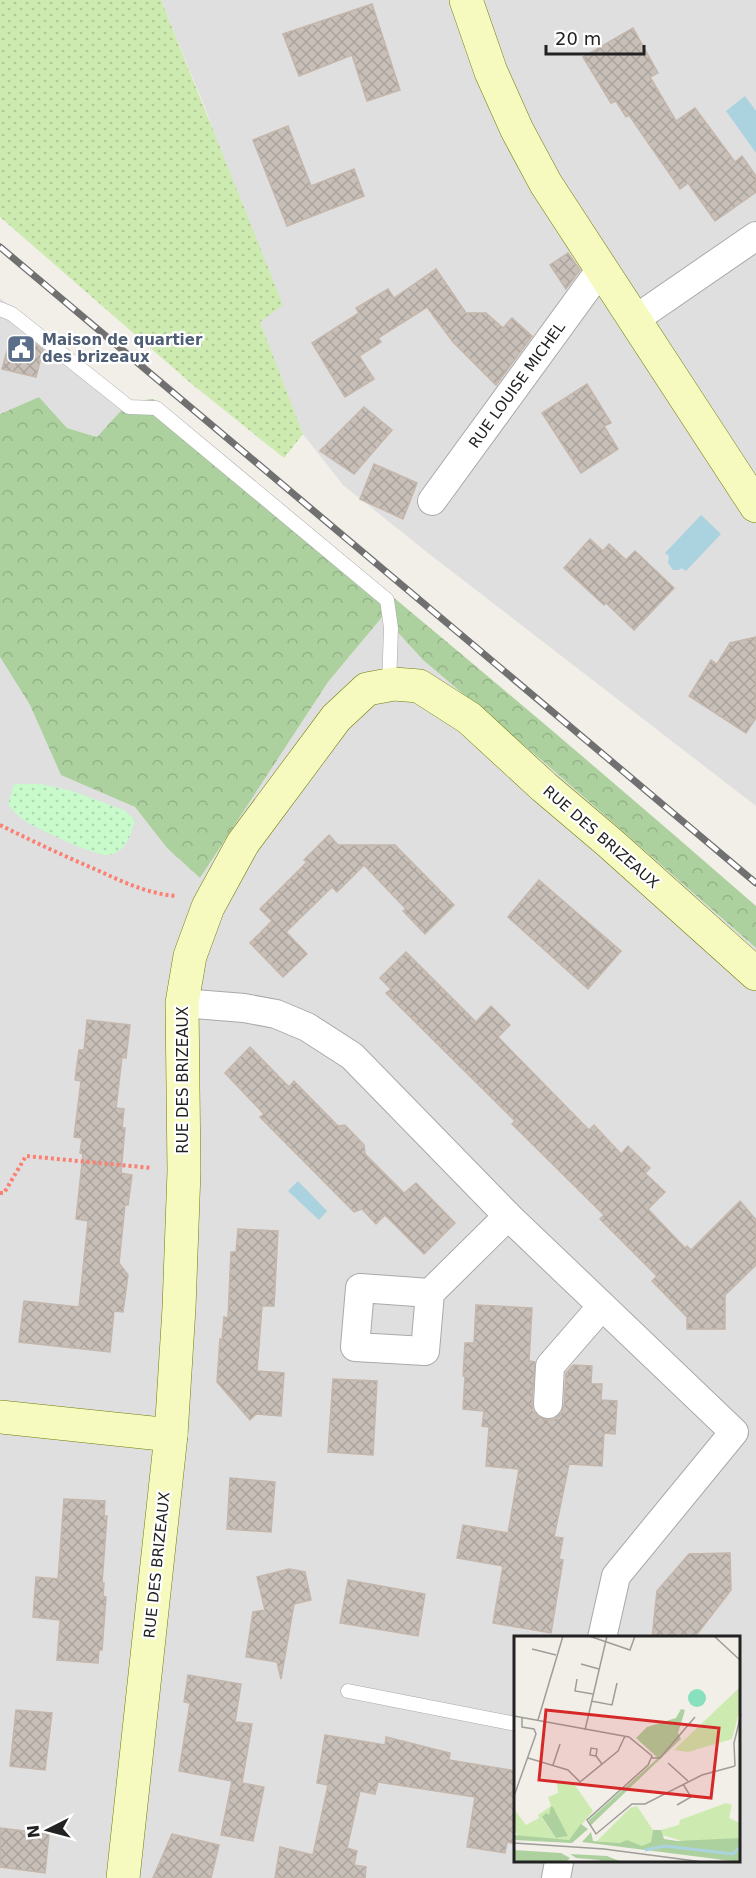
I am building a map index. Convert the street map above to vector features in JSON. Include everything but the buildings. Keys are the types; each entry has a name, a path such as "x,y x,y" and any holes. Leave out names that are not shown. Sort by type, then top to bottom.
{"street":[{"path":"466,0 491,72 517,130 546,184 756,506"},
{"path":"634,320 756,236"},
{"name":"RUE LOUISE MICHEL","path":"432,501 601,269"},
{"name":"RUE DES BRIZEAUX","path":"123,1878 171,1436 179,1308 183,1171 182,1003 190,956 208,907 243,843 336,718 367,689 389,685 419,686 470,718 543,787 756,974"},
{"path":"182,1003 244,1008 276,1014 307,1028 352,1056 508,1215 734,1432 615,1576 602,1636"},
{"path":"430,1293 508,1215"},
{"path":"548,1404 550,1366 602,1306"},
{"path":"0,1417 171,1436"},
{"path":"556,1878 559,1863"}],"lane":[{"path":"0,309 12,314 129,407 156,408 387,600 391,628 389,685"},
{"path":"348,1691 514,1724"}],"path":[{"path":"0,825 125,883 158,894 192,897 208,907"},
{"path":"0,1193 4,1193 26,1156 183,1171"}],"shaded area":[{"path":"161,0 756,0 756,806 343,485 303,434 259,322 208,115"},
{"path":"0,298 129,402 98,437 67,428 39,397 0,414"},
{"path":"383,616 423,660 545,763 756,948 756,1878 0,1878 0,657 30,705 61,774 135,807 167,848 200,878 328,682"}],"green space":[{"path":"0,0 161,0 283,305 260,322 303,434 284,458 193,385 0,217"},
{"path":"39,397 67,428 97,437 129,402 153,399 456,650 756,906 756,948 545,763 423,660 383,616 328,682 200,878 167,848 135,807 61,775 30,705 0,657 0,414"},
{"path":"14,784 41,784 72,791 124,810 135,820 129,837 119,851 108,855 90,851 37,828 21,818 8,804"}],"water":[{"path":"745,96 756,111 756,153 726,111"},
{"path":"701,515 721,534 686,571 682,568 673,570 668,563 669,556 665,553"},
{"path":"298,1181 327,1211 319,1220 288,1191"}],"railway":[{"path":"0,247 756,883"}],"place":[{"name":"Maison de quartier des brizeaux","path":"21,349"}]}
